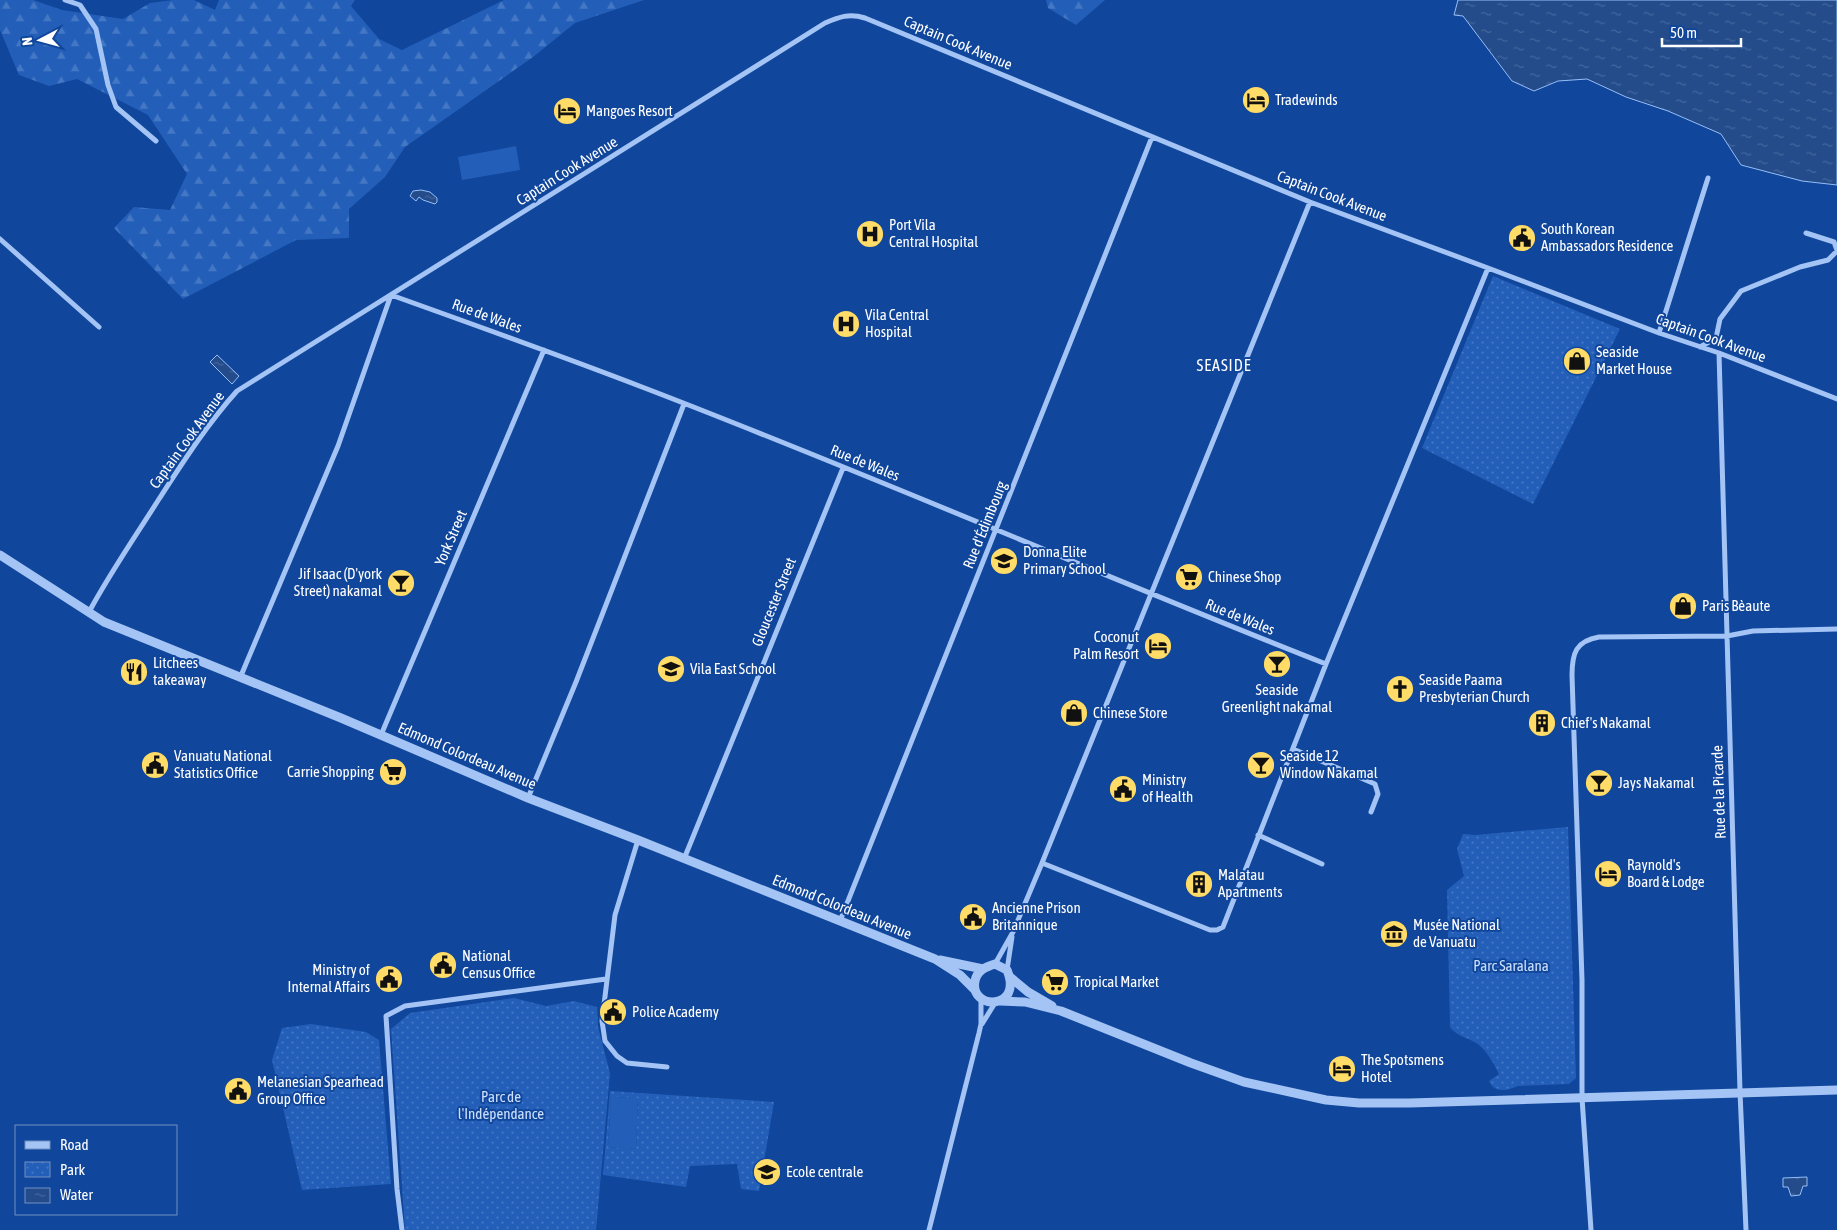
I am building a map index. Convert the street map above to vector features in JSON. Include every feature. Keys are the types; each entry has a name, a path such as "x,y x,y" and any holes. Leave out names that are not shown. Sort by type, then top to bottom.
{"street":[{"path":"65,0 80,5 96,28 108,85 116,106 156,140"},
{"name":"Captain Cook Avenue","path":"88,613 111,572 179,469 227,402 238,391 816,28 842,16 855,14 1310,202 1659,333 1719,353 1837,399"},
{"name":"Rue d'Édimbourg","path":"840,921 1152,137"},
{"path":"1659,333 1708,178"},
{"path":"935,959 983,968 996,964 1013,932 1152,595 1310,202"},
{"path":"1700,347 1716,338 1720,319 1741,291 1800,267 1828,260 1837,250 1834,242 1806,233"},
{"path":"0,239 99,327"},
{"path":"1042,863 1210,930 1218,930 1223,927 1326,664 1488,268"},
{"path":"240,678 338,446 391,295"},
{"name":"Rue de Wales","path":"391,295 544,350 684,404 1326,664"},
{"name":"York Street","path":"381,735 544,350"},
{"name":"Rue de la Picarde","path":"1719,353 1740,1092 1746,1230"},
{"path":"528,798 576,682 684,404"},
{"name":"Gloucester Street","path":"684,858 843,468"},
{"name":"Edmond Colordeau Avenue","path":"0,555 104,622 381,735 528,798 684,858 935,959"},
{"path":"1592,1230 1582,1098 1582,980 1572,674 1572,662 1575,652 1584,642 1599,637 1727,636 1753,631 1837,629"},
{"path":"1293,750 1374,784 1378,794 1371,812"},
{"path":"1258,835 1322,864"},
{"path":"638,840 615,915 602,1021 604,1041 626,1063 667,1066"},
{"path":"981,1024 997,1002 1007,996 1011,987 1008,973 1013,932"},
{"path":"935,959 960,975 987,1002 1024,1002 1061,1011"},
{"path":"996,964 1028,992 1061,1011 1244,1082 1326,1100 1359,1103 1410,1103 1837,1090"},
{"path":"975,990 974,982 977,974 983,968"},
{"path":"402,1230 386,1016 405,1006 606,979"},
{"path":"929,1230 981,1024 981,998"}],"green space":[{"path":"0,0 33,0 62,10 123,19 150,3 173,0 194,0 215,10 219,0 355,0 351,6 379,39 402,50 504,0 644,0 575,23 533,57 405,147 385,177 349,209 349,238 296,240 183,299 114,228 134,207 170,210 187,174 148,115 77,79 49,86 19,75 0,30"},
{"path":"1046,0 1105,0 1076,25 1048,8"},
{"path":"516,146 520,170 462,180 458,157"},
{"path":"1493,276 1620,329 1533,504 1422,448"},
{"name":"Parc Saralana","path":"1568,827 1576,1078 1569,1084 1518,1086 1505,1090 1497,1089 1489,1081 1499,1074 1487,1054 1478,1044 1459,1035 1450,1027 1447,890 1464,876 1457,849 1463,834 1475,835"},
{"name":"Parc de l'Indépendance","path":"514,998 546,1006 574,1001 597,1007 598,1027 610,1073 596,1230 405,1230 391,1029 410,1013"},
{"path":"311,1024 366,1032 379,1040 391,1184 302,1190 272,1060 282,1028"},
{"path":"610,1091 774,1102 759,1191 741,1189 737,1164 690,1166 686,1187 603,1175","holes":["611,1097 638,1098 636,1149 608,1147"]},
{"path":"611,1097 638,1098 636,1149 608,1147"}],"water":[{"path":"1458,0 1837,0 1837,185 1802,181 1741,165 1721,134 1668,111 1626,97 1587,79 1558,81 1534,91 1512,81 1463,16 1454,15"},
{"path":"413,191 430,192 437,198 437,202 435,204 419,197 416,201 410,196"},
{"path":"217,355 239,376 232,384 210,362"},
{"path":"1807,1177 1807,1186 1803,1186 1800,1195 1791,1196 1788,1187 1783,1187 1783,1178"}],"place":[{"name":"Tradewinds","path":"1256,100"},
{"name":"Mangoes Resort","path":"567,111"},
{"name":"Port Vila Central Hospital","path":"870,234"},
{"name":"South Korean Ambassadors Residence","path":"1522,238"},
{"name":"Vila Central Hospital","path":"846,324"},
{"name":"Seaside Market House","path":"1577,361"},
{"name":"Donna Elite Primary School","path":"1004,561"},
{"name":"Chinese Shop","path":"1189,577"},
{"name":"Jif Isaac (D'york Street) nakamal","path":"401,583"},
{"name":"Paris Bèaute","path":"1683,606"},
{"name":"Coconut Palm Resort","path":"1158,646"},
{"name":"Seaside Greenlight nakamal","path":"1277,664"},
{"name":"Vila East School","path":"671,669"},
{"name":"Litchees takeaway","path":"134,672"},
{"name":"Seaside Paama Presbyterian Church","path":"1400,689"},
{"name":"Chinese Store","path":"1074,713"},
{"name":"Chief's Nakamal","path":"1542,723"},
{"name":"Vanuatu National Statistics Office","path":"155,765"},
{"name":"Seaside 12 Window Nakamal","path":"1261,765"},
{"name":"Carrie Shopping","path":"393,772"},
{"name":"Jays Nakamal","path":"1599,783"},
{"name":"Ministry of Health","path":"1123,789"},
{"name":"Raynold's Board & Lodge","path":"1608,874"},
{"name":"Malatau Apartments","path":"1199,884"},
{"name":"Ancienne Prison Britannique","path":"973,917"},
{"name":"Musée National de Vanuatu","path":"1394,934"},
{"name":"National Census Office","path":"443,965"},
{"name":"Ministry of Internal Affairs","path":"389,979"},
{"name":"Tropical Market","path":"1055,982"},
{"name":"Police Academy","path":"613,1012"},
{"name":"The Spotsmens Hotel","path":"1342,1069"},
{"name":"Melanesian Spearhead Group Office","path":"238,1091"},
{"name":"Ecole centrale","path":"767,1172"}],"district":[{"name":"SEASIDE","path":"1224,365"}]}
